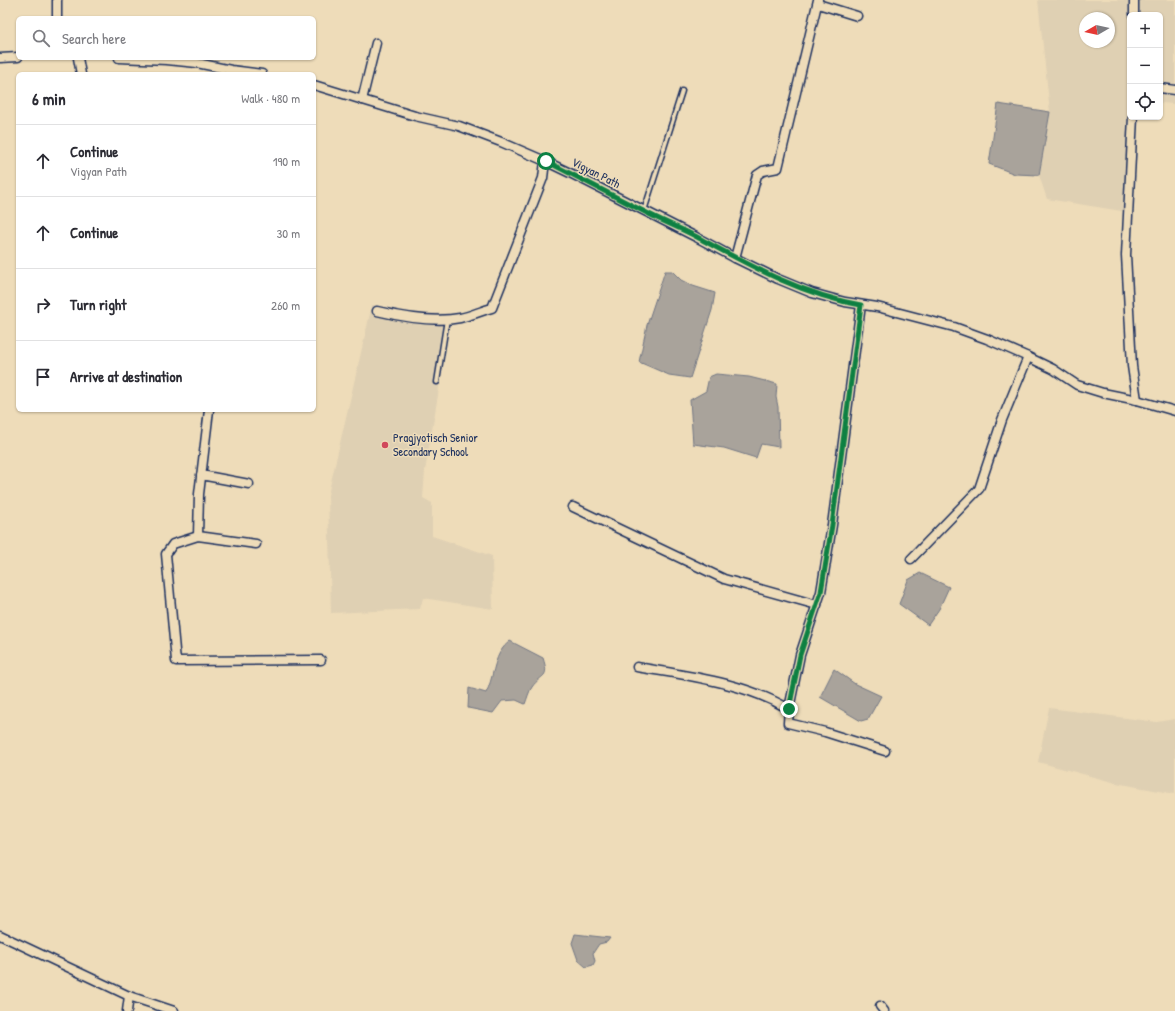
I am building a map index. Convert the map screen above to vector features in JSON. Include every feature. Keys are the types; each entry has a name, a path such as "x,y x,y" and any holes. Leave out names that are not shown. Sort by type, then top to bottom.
{"street":[{"path":"57,0 57,16"},
{"path":"1134,0 1134,12"},
{"path":"735,258 757,175 764,170 778,168 818,2 857,16"},
{"path":"362,100 376,43"},
{"path":"0,58 16,57"},
{"path":"78,60 81,72"},
{"path":"167,60 189,62 231,72"},
{"name":"Vigyan Path","path":"316,86 415,116 458,126 546,161 735,258 778,279 812,293 845,302 877,307 910,317 954,327 987,339 1028,357 1053,369 1077,385 1175,411"},
{"path":"1163,88 1175,90"},
{"path":"1133,120 1126,255 1132,366 1137,400"},
{"path":"377,311 398,317 429,320 459,318 492,308 543,178 546,161"},
{"path":"861,305 832,525 821,592 800,655 789,709 788,723 825,732 885,751"},
{"path":"911,559 979,489 1002,420 1028,357"},
{"path":"198,536 199,494 209,412"},
{"path":"201,475 249,484"},
{"path":"573,507 724,579 817,605"},
{"path":"256,544 198,536 173,544 166,554 176,661 321,660"},
{"path":"638,666 721,682 776,701 789,709"},
{"path":"0,935 129,996 174,1011"},
{"path":"127,1011 129,996"}],"lane":[{"path":"644,211 682,91"},
{"path":"438,382 447,319"}],"shaded area":[{"path":"1038,0 1175,0 1175,104 1163,103 1163,12 1127,12 1127,120 1129,120 1128,212 1047,199 1039,175 1050,112"},
{"path":"998,104 1050,112 1039,175 1015,174 989,164"},
{"path":"665,271 672,271 681,280 693,286 715,293 712,310 690,378 669,375 639,362 647,325"},
{"name":"Pragjyotisch Senior Secondary School","path":"372,305 413,313 449,313 438,395 425,471 423,498 432,503 432,536 492,556 493,609 423,598 420,609 331,613 328,495"},
{"path":"716,374 749,377 777,384 776,397 778,407 779,447 761,444 756,458 724,448 693,444 690,400 706,391 709,377"},
{"path":"920,573 949,587 939,609 928,625 899,604 908,580"},
{"path":"510,641 543,658 546,669 544,675 532,687 525,704 516,700 502,701 493,713 468,708 469,688 486,693 500,652"},
{"path":"834,669 855,684 881,696 868,719 861,721 820,697"},
{"path":"1049,708 1157,722 1175,719 1175,794 1116,783 1038,762"},
{"path":"575,934 610,938 607,942 599,944 593,953 595,961 593,965 586,967 578,960 572,943"}],"place":[{"name":"Pragjyotisch Senior Secondary School","path":"385,445"}],"route":[{"path":"546,161 778,279 812,293 861,305 832,525 821,592 800,655 789,709"}]}
